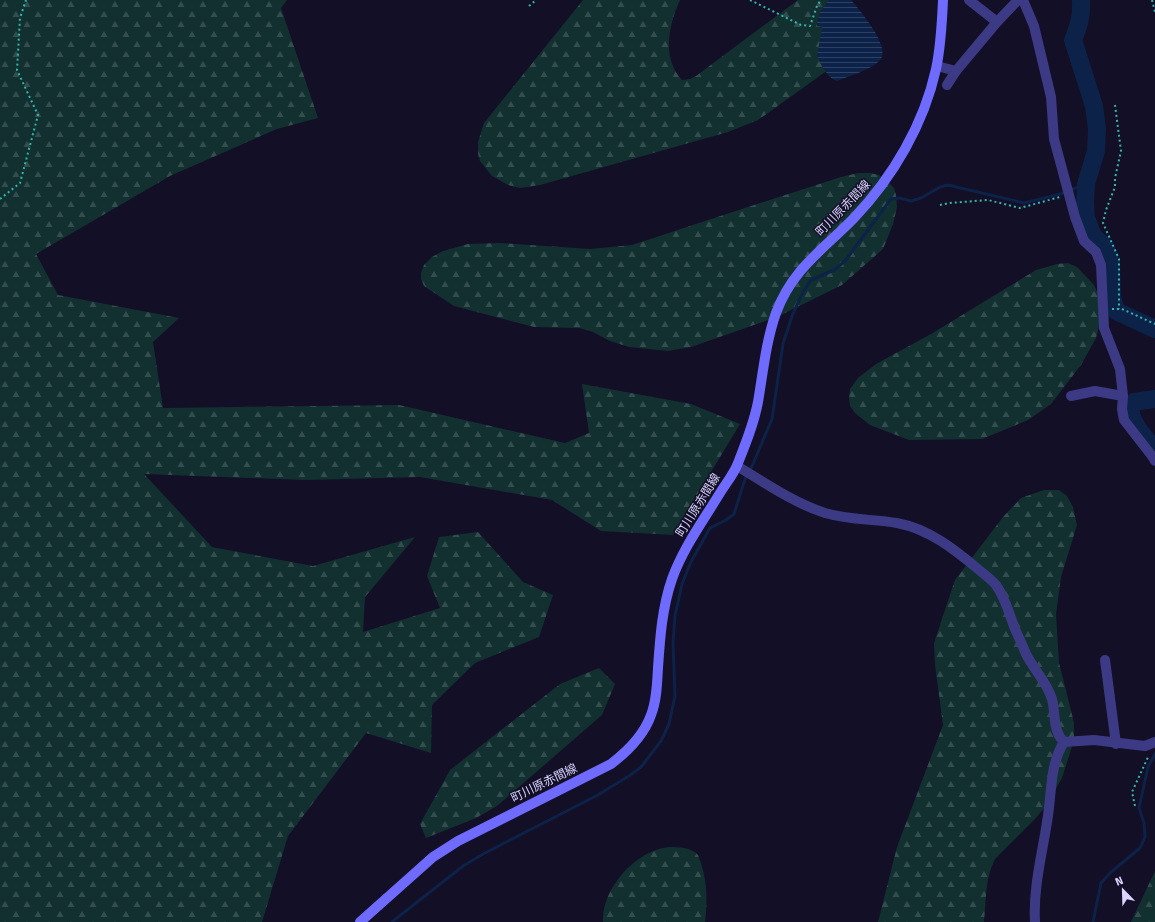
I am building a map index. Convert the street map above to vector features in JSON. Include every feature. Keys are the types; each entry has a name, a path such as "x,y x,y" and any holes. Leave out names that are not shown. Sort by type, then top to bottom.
{"main road":[{"name":"町川原赤間線","path":"360,922 433,857 458,841 610,764 623,755 641,735 651,715 655,699 664,611 671,582 679,560 737,466 750,431 757,404 771,329 783,297 801,269 869,202 903,152 932,89 941,35 943,0"}],"street":[{"path":"969,0 997,22"},
{"path":"947,85 956,71 997,22 1018,0"},
{"path":"1024,0 1034,26 1051,97 1054,140 1075,217 1084,241 1096,252 1100,265 1104,309 1104,328 1120,369 1124,420 1155,461"},
{"path":"937,66 956,71"},
{"path":"1071,396 1095,391 1123,396"},
{"path":"737,466 803,503 824,512 851,518 899,523 934,537 949,545 994,583 1003,595 1015,629 1027,656 1045,684 1052,699 1056,727 1060,738 1064,742"},
{"path":"1105,660 1116,744"},
{"path":"1064,742 1094,740 1116,744 1145,746 1155,742"},
{"path":"1035,922 1034,910 1037,881 1054,767 1058,752 1064,742"}],"path":[{"path":"0,199 20,183 38,115 17,70 20,18 26,0"},
{"path":"529,6 536,0"},
{"path":"750,0 801,25 810,26 817,6 821,0"},
{"path":"1152,0 1155,12"},
{"path":"1115,105 1121,151 1115,178 1115,187 1106,210 1103,223 1119,259 1119,309"},
{"path":"940,205 988,200 1020,208 1069,194"},
{"path":"1104,309 1122,308 1155,324"},
{"path":"1135,806 1132,792 1155,742"}],"green space":[{"path":"0,0 287,0 281,8 318,118 277,129 170,176 36,254 58,295 179,318 153,342 163,408 399,405 565,443 589,433 582,384 691,404 740,424 673,535 601,531 552,500 420,477 306,480 144,474 212,547 313,566 415,537 365,597 363,632 440,608 427,576 439,537 478,532 523,582 553,595 539,637 475,663 432,705 431,753 366,733 288,836 262,922 0,922"},
{"path":"583,0 680,0 670,30 669,51 671,62 675,71 682,80 690,79 696,76 798,0 832,0 835,65 758,120 728,132 540,185 520,188 508,185 492,176 480,161 478,154 478,142 484,123"},
{"path":"858,173 879,175 894,188 897,207 893,224 883,249 842,285 777,317 691,347 668,351 629,347 610,341 593,332 579,328 534,327 454,306 424,286 421,279 421,273 424,265 432,257 443,251 468,244 500,243 590,249 632,245 841,177"},
{"path":"1068,263 1077,267 1094,285 1099,296 1102,316 1096,338 1081,365 1051,404 1028,420 982,439 909,440 870,425 855,413 850,406 850,389 858,378 876,364 931,334 1036,270 1057,264"},
{"path":"1044,490 1059,490 1067,496 1073,507 1077,525 1061,577 1056,614 1059,663 1074,723 1074,740 1062,778 1046,806 995,859 989,874 984,922 878,922 897,847 943,725 935,665 934,643 955,580 1003,517 1021,498"},
{"path":"599,668 615,684 602,715 497,806 476,818 426,838 420,824 450,770 560,684"},
{"path":"669,847 680,847 692,850 698,855 706,888 705,922 603,922 604,909 608,897 614,885 623,873 644,855"},
{"path":"1155,871 1155,922 1131,922"}],"water":[{"path":"829,0 851,0 873,28 878,37 883,53 878,63 861,72 837,81 827,74 817,54 823,28 817,26 817,24 820,12"}],"waterway":[{"path":"1081,0 1080,20 1073,40 1094,106 1097,129 1096,151 1086,184 1086,218 1093,236 1105,247 1111,262 1112,297 1116,311 1155,329"},
{"path":"392,922 463,866 483,854 596,796 629,776 641,767 661,741 669,724 675,696 673,643 675,616 682,584 691,562 710,528 734,514 745,479 772,419 783,344 792,316 803,292 811,280 834,270 845,261 891,199 899,198 911,201 921,198 940,187 948,185 1024,203 1060,194 1086,184"},
{"path":"1155,399 1134,402 1130,406 1132,418 1135,424 1155,450"},
{"path":"1093,922 1101,883 1110,873 1140,848 1145,837 1144,823 1139,808 1148,767 1155,754"}]}
